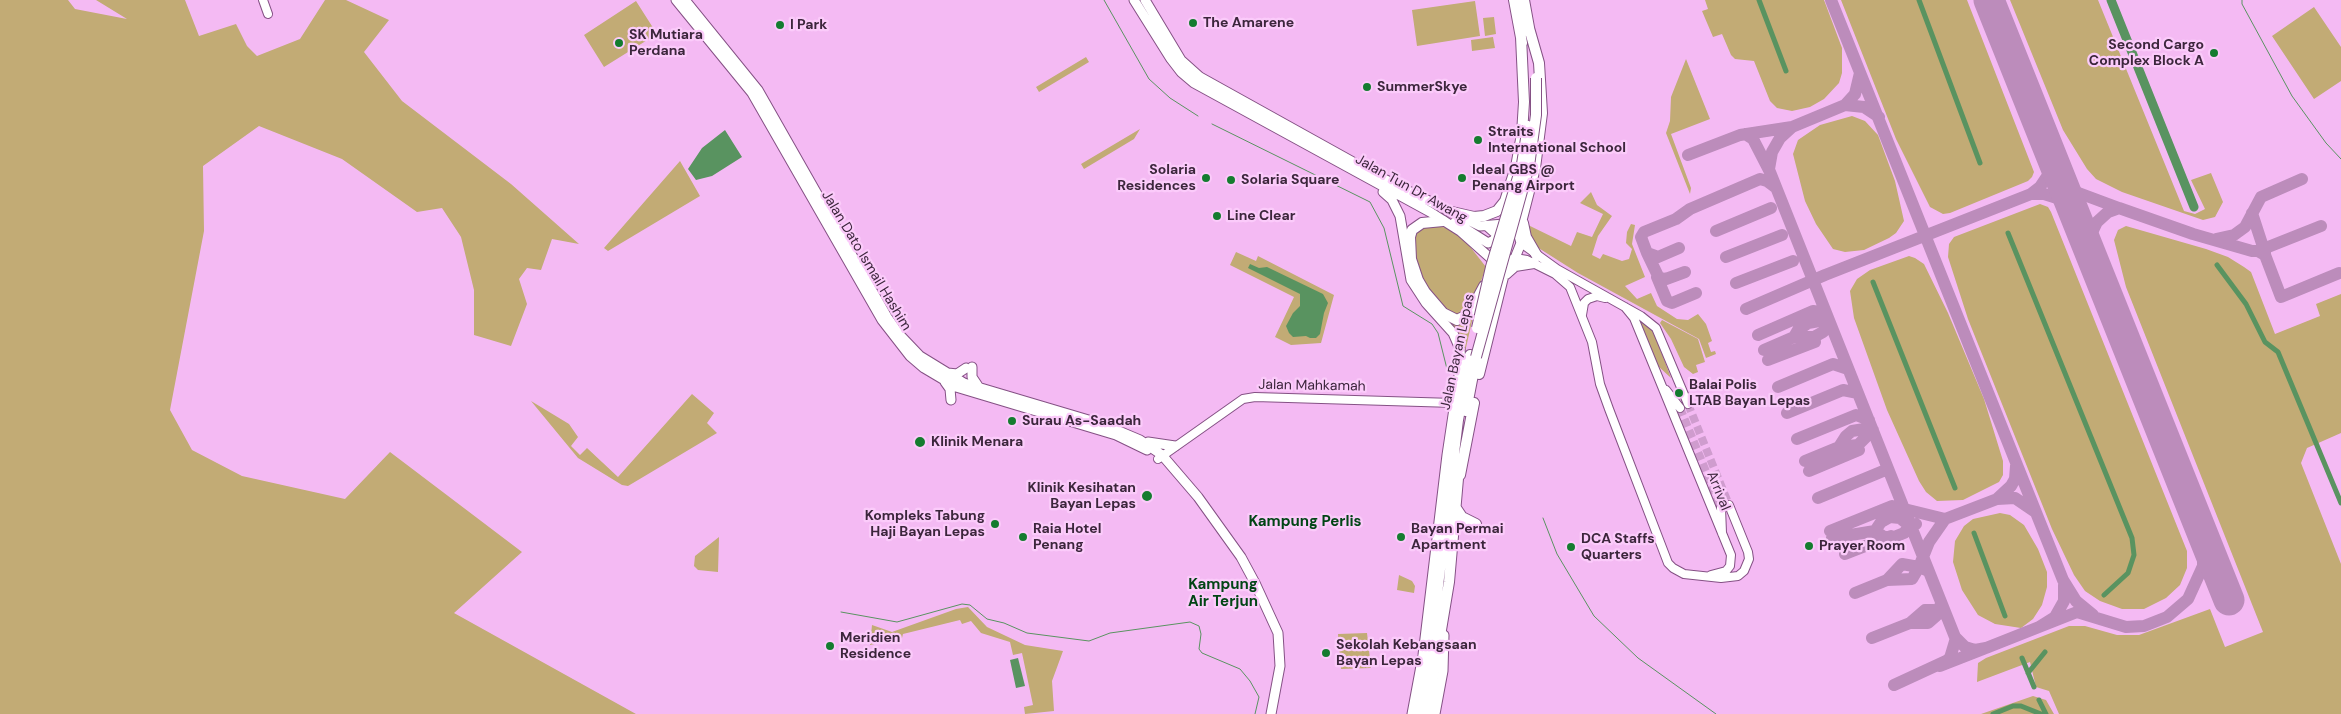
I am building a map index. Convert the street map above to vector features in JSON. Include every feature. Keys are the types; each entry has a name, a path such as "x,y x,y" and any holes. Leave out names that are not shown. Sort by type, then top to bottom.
{"highway":[{"name":"Jalan Bayan Lepas","path":"1427,714 1429,686 1439,637 1439,617 1458,420 1491,267 1522,164 1527,135 1529,88 1514,0"},
{"name":"Jalan Bayan Lepas","path":"1439,617 1454,530 1463,427 1473,356 1529,166 1534,135 1536,78 1524,0"},
{"path":"1520,239 1526,200 1538,149 1543,97 1539,63 1529,28"},
{"path":"1452,212 1474,217 1484,216 1496,211 1505,201 1516,167 1522,134 1524,102 1521,37"},
{"path":"1503,277 1515,266 1536,260 1524,232 1526,200"},
{"path":"1443,221 1428,221 1417,225 1412,230 1409,243 1418,280 1432,302 1450,318 1457,320 1469,314 1491,267"},
{"path":"1458,480 1481,364 1503,277 1512,260"},
{"path":"1454,530 1468,524 1476,524 1462,517 1456,508"},
{"path":"1419,673 1439,617"},
{"name":"Jalan Bayan Lepas","path":"1419,714 1429,686"}],"main road":[{"name":"Jalan Dato Ismail Hashim","path":"676,0 752,93 889,331 917,363 976,390 1110,433 1114,442 1123,439 1160,457"},
{"name":"Jalan Dato Ismail Hashim","path":"685,0 758,90 892,325 920,356 944,377"},
{"name":"Jalan Tun Dr Awang","path":"1134,0 1171,59 1185,76 1363,177 1430,212 1471,240 1493,262 1500,264 1512,260"},
{"name":"Jalan Tun Dr Awang","path":"1145,0 1181,60 1200,77 1380,177 1480,226 1508,225 1520,239"},
{"path":"1363,177 1392,200 1397,208 1403,226 1411,280 1426,303 1453,333 1460,349 1461,362 1412,714"},
{"path":"1430,212 1440,213 1488,243 1494,240 1497,235 1488,227"},
{"path":"1512,260 1520,239"},
{"path":"969,367 976,390 954,400 944,377 957,374 969,367"},
{"name":"Jalan Dato Ismail Hashim","path":"976,390 1102,424 1140,440 1160,457 1241,557 1255,582 1278,633 1280,666 1271,714"},
{"path":"1140,440 1158,445 1175,446"},
{"name":"Jalan Bayan Lepas","path":"1435,714 1443,671 1439,617"}],"street":[{"path":"263,0 268,14"},
{"path":"1520,239 1536,260 1564,280 1570,287 1595,350 1603,392 1668,563 1679,572 1704,577 1738,576 1749,559 1746,544 1725,506 1722,534"},
{"path":"1512,260 1521,258 1536,260 1626,307 1635,316 1648,320 1661,335 1688,404"},
{"path":"1582,317 1584,303 1593,296 1616,302"},
{"name":"Arrival","path":"1635,316 1660,383 1731,556 1730,566 1726,571 1704,577"},
{"name":"Arrival","path":"1660,383 1680,408"},
{"name":"Jalan Mahkamah","path":"1160,457 1243,399 1255,397 1454,403"}],"shaded area":[{"path":"0,0 68,0 75,9 127,19 96,0 185,0 199,36 236,24 247,46 257,56 300,39 325,0 346,0 389,20 364,52 402,101 511,184 579,244 552,239 541,270 527,268 519,279 527,304 511,346 474,335 474,290 461,237 442,208 417,212 342,159 259,126 203,166 204,231 170,410 192,450 242,476 345,499 390,452 522,552 454,613 636,714 0,714"},
{"path":"1705,0 1824,0 1842,48 1842,73 1839,83 1824,99 1810,107 1792,111 1777,108 1770,101 1754,61 1735,59 1731,55 1722,34 1713,37 1702,11 1708,9"},
{"path":"1841,0 1967,0 2034,172 2032,177 2028,181 1950,213 1943,214 1930,207 1896,139"},
{"path":"2010,0 2098,0 2184,211 2195,214 2205,209 2191,180 2211,173 2223,202 2215,217 2203,220 2122,192 2096,179 2087,169 2063,130"},
{"path":"636,1 657,34 604,67 584,35"},
{"path":"1475,1 1480,36 1417,46 1412,10"},
{"path":"2314,7 2341,47 2341,81 2314,99 2272,36"},
{"path":"1494,17 1496,34 1485,36 1483,18"},
{"path":"1493,37 1495,48 1472,51 1471,40"},
{"path":"1086,57 1089,62 1039,92 1036,87"},
{"path":"1686,59 1710,119 1671,134 1691,188 1690,194 1666,133 1670,121 1671,97"},
{"path":"1852,116 1865,121 1878,135 1895,181 1904,221 1896,233 1889,238 1864,250 1845,252 1833,249 1816,224 1805,201 1793,154 1798,140 1820,125"},
{"path":"1140,129 1134,139 1084,169 1081,164"},
{"path":"725,130 742,157 712,176 696,180 688,169 702,148"},
{"path":"680,161 700,196 608,251 604,248"},
{"path":"1591,192 1597,205 1612,216 1598,236 1592,255 1600,259 1603,254 1622,261 1629,259 1632,249 1626,243 1627,232 1631,224 1635,225 1632,244 1645,277 1625,286 1637,299 1651,293 1657,306 1677,319 1688,320 1698,314 1706,324 1712,341 1708,343 1711,352 1715,351 1716,354 1706,358 1699,339 1578,273 1537,247 1527,228 1528,225 1571,246 1577,232 1592,237 1603,214 1580,203"},
{"path":"2040,204 2048,207 2051,212 2187,551 2187,568 2180,585 2166,598 2144,609 2122,609 2100,601 2085,591 2074,575 2052,529 1968,319 1948,257 1949,244 1954,237"},
{"path":"1438,226 1451,229 1464,239 1486,267 1478,290 1463,315 1449,314 1427,290 1415,261 1415,235 1422,228"},
{"path":"2126,226 2228,257 2251,272 2275,334 2320,316 2316,304 2341,294 2341,433 2307,448 2301,463 2341,564 2341,714 2059,714 2049,691 2036,687 2030,662 1977,682 1978,663 1986,658 2069,626 2085,626 2117,635 2139,635 2210,609 2225,647 2263,632 2126,287 2114,240 2118,230"},
{"path":"1236,252 1256,261 1258,256 1334,295 1321,343 1291,345 1275,337 1294,297 1230,265"},
{"path":"1909,256 1924,264 1948,313 1984,399 2003,461 2003,475 1999,482 1963,500 1937,501 1926,492 1919,481 1887,410 1854,318 1850,291 1857,279 1870,270"},
{"path":"1250,264 1259,268 1267,267 1323,294 1328,303 1320,334 1316,338 1306,336 1293,337 1286,326 1293,313 1300,306 1300,294 1248,268"},
{"path":"1472,316 1465,352 1460,337 1451,322 1463,322"},
{"path":"1639,319 1654,332 1671,378 1658,366"},
{"path":"1662,320 1698,339 1705,362 1696,365 1698,372 1693,374 1684,367 1671,339 1660,323"},
{"path":"692,394 714,413 707,423 717,433 628,486 622,485 578,458 531,401 569,424 578,437 571,446 580,455 587,448 618,477"},
{"path":"2000,513 2010,515 2024,525 2038,549 2047,572 2047,587 2042,605 2033,619 2021,628 1995,624 1978,615 1962,590 1953,562 1955,541 1964,526 1973,519"},
{"path":"719,537 718,572 698,570 694,566 695,556"},
{"path":"1399,575 1412,581 1415,586 1414,593 1397,590"},
{"path":"968,607 987,627 1025,645 1063,651 1052,681 1054,711 1025,714 1024,707 1033,705 1022,653 1013,655 1010,642 981,633 971,621 962,624 960,620 903,634 902,638 870,645 872,625 892,632 956,609"},
{"path":"1367,633 1371,668 1341,669 1338,634"},
{"path":"1018,658 1025,686 1016,688 1010,660"},
{"path":"2033,696 2046,700 2054,714 1981,714"}],"waterway":[{"path":"1104,0 1149,79 1170,98 1198,116"},
{"path":"1759,0 1786,71"},
{"path":"1919,0 1980,163"},
{"path":"2111,0 2194,207"},
{"path":"2242,0 2242,4 2292,96 2326,143 2341,159"},
{"path":"1212,124 1370,202 1384,228 1403,306 1432,324 1438,333 1448,373"},
{"path":"2008,233 2132,538 2134,555 2128,573 2104,595"},
{"path":"2217,265 2246,304 2265,342 2278,352 2341,503"},
{"path":"1873,282 1955,488"},
{"path":"1543,518 1557,554 1594,616 1638,658 1716,714"},
{"path":"1974,533 2005,616"},
{"path":"841,612 897,622 962,604 970,605 987,619 1004,623 1027,633 1089,641 1110,633 1190,622 1199,626 1201,634 1199,649 1202,653 1240,669 1250,681 1259,697 1255,714"},
{"path":"2028,673 2045,652"},
{"path":"2022,658 2034,687"},
{"path":"2039,700 2046,714"},
{"path":"1993,714 2013,706 2021,706 2041,714"}],"taxiway":[{"path":"1831,0 2063,580 2076,601 2093,615"},
{"path":"1860,73 1855,94 1845,105 1864,107 1879,117"},
{"path":"1688,155 1740,135 1792,127 1845,105"},
{"path":"1769,169 1772,152 1780,138 1792,127"},
{"path":"1745,134 1753,139 1770,172 1955,637 1965,647 1975,650 1986,648 1940,666 1950,658 1956,638"},
{"path":"1746,309 1825,275 2031,194 2040,187 2048,175 2050,166 2047,145"},
{"path":"2058,171 2060,178 2076,192 2119,208 2108,212 2097,222 2088,241 2089,249"},
{"path":"1647,253 1641,237 1644,232 1676,219 1690,209 1760,179 1767,181 1775,187"},
{"path":"2216,239 2234,235 2245,227 2261,197 2302,179"},
{"path":"2031,194 2044,194 2060,199 2077,219"},
{"path":"1716,231 1771,208"},
{"path":"2119,208 2193,234 2252,251 2258,251 2321,226"},
{"path":"2252,213 2265,253"},
{"path":"1726,257 1782,235"},
{"path":"1679,248 1658,257 1647,253 1659,278 1666,279 1685,272"},
{"path":"2258,251 2265,255 2281,297 2339,273"},
{"path":"1736,283 1793,261"},
{"path":"1657,277 1667,301 1672,303 1696,293"},
{"path":"1758,335 1813,311 1826,313"},
{"path":"1764,350 1794,337 1814,337 1823,332 1830,323 1819,321 1808,323 1798,330 1794,337"},
{"path":"1768,360 1815,342"},
{"path":"1778,387 1833,364 1848,369"},
{"path":"1787,413 1843,390 1858,393"},
{"path":"1797,439 1856,415 1869,420"},
{"path":"1805,461 1839,447 1858,445 1873,430 1852,431 1846,436 1839,447"},
{"path":"1809,471 1859,450"},
{"path":"2016,466 2015,479 2011,486 1997,499 2015,498 2034,511"},
{"path":"1818,498 1888,469"},
{"path":"1887,580 1902,564 1919,567 1929,542 1945,519 1997,499"},
{"path":"1830,531 1892,506 1945,519"},
{"path":"1875,531 1881,522 1890,517 1900,518 1910,526"},
{"path":"2039,627 2077,612 2126,627 2144,626 2167,617 2188,599 2203,566 2203,545 2197,520"},
{"path":"1832,538 1875,531 1884,537 1894,537 1904,533 1910,526 1916,524"},
{"path":"1845,554 1891,536"},
{"path":"1855,593 1887,580 1912,579 1919,567 1926,570"},
{"path":"1986,648 2039,627 2055,617 2064,601 2064,585"},
{"path":"1872,638 1910,623 1928,623 1936,616 1941,604"},
{"path":"1910,623 1925,610 1933,610 1944,614"},
{"path":"1894,685 1946,661"}],"runway":[{"path":"1989,0 2229,600"}],"tunnel":[{"path":"1688,404 1729,505"},
{"path":"1680,408 1721,508"}],"place":[{"name":"The Amarene","path":"1193,23"},
{"name":"I Park","path":"780,25"},
{"name":"SK Mutiara Perdana","path":"619,43"},
{"name":"Second Cargo Complex Block A","path":"2214,53"},
{"name":"SummerSkye","path":"1367,87"},
{"name":"Straits International School","path":"1478,140"},
{"name":"Solaria Residences","path":"1206,178"},
{"name":"Ideal GBS @ Penang Airport","path":"1462,178"},
{"name":"Solaria Square","path":"1231,180"},
{"name":"Line Clear","path":"1217,216"},
{"name":"Balai Polis LTAB Bayan Lepas","path":"1679,393"},
{"name":"Surau As-Saadah","path":"1012,421"},
{"name":"Klinik Menara","path":"920,442"},
{"name":"Klinik Kesihatan Bayan Lepas","path":"1147,496"},
{"name":"Kompleks Tabung Haji Bayan Lepas","path":"995,524"},
{"name":"Raia Hotel Penang","path":"1023,537"},
{"name":"Bayan Permai Apartment","path":"1401,537"},
{"name":"Prayer Room","path":"1809,546"},
{"name":"DCA Staffs Quarters","path":"1571,547"},
{"name":"Meridien Residence","path":"830,646"},
{"name":"Sekolah Kebangsaan Bayan Lepas","path":"1326,653"}],"district":[{"name":"Kampung Perlis","path":"1305,522"},
{"name":"Kampung Air Terjun","path":"1223,594"}]}
